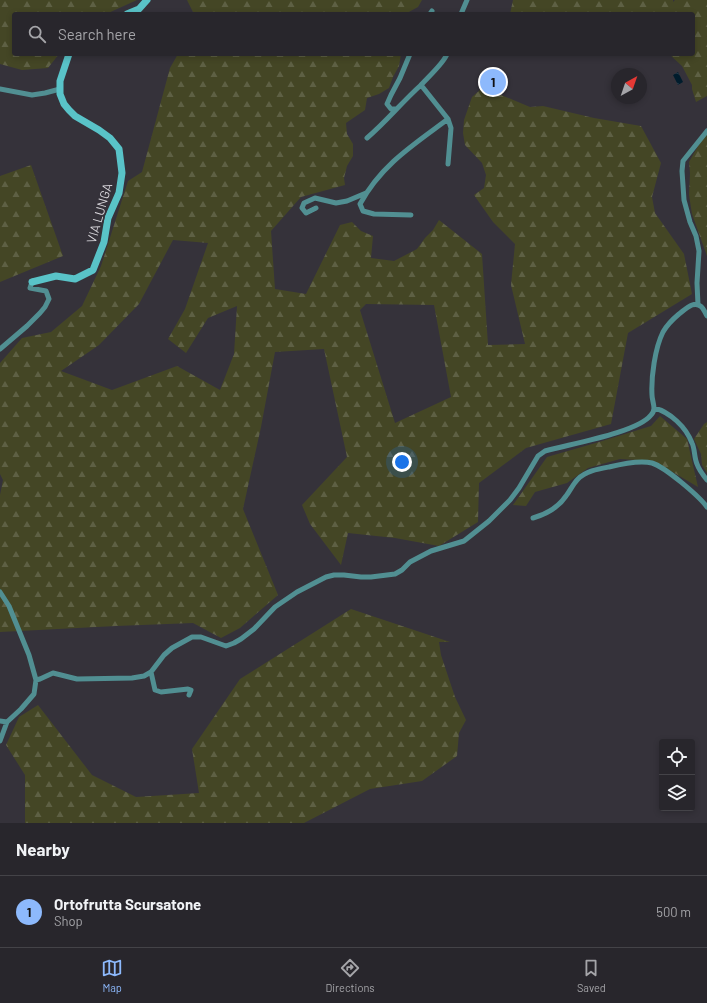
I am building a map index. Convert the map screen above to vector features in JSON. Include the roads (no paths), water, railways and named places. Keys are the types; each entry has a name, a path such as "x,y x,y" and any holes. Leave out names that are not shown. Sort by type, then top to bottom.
{"street":[{"path":"132,12 140,9 147,0"},
{"path":"462,12 467,0"},
{"path":"0,89 32,95 45,94 60,89 60,81 68,56"},
{"path":"396,109 391,109 387,104 409,56"},
{"path":"367,138 380,127 421,85 447,56"},
{"path":"421,85 448,119 451,128 448,164"},
{"name":"VIA LUNGA","path":"33,281 56,276 75,279 93,270 104,242 108,218 119,193 122,173 119,150 110,138 69,110 64,104 60,94 60,89"},
{"path":"411,215 374,214 364,211 360,204 366,193 386,167 412,145 448,119"},
{"path":"698,305 697,283 699,251 696,236 690,222 684,200 682,171 683,161 707,131"},
{"path":"316,208 306,213 302,208 304,203 315,198 336,203 347,201 366,193"},
{"path":"0,349 27,326 45,307 49,299 46,291 30,288 33,281"},
{"path":"36,680 53,673 77,679 132,678 144,676 151,672 164,655 172,648 192,637 201,637 226,646 234,643 254,629 275,607 298,592 326,577 344,574 371,577 395,574 402,570 410,562 431,552 464,541 489,522 510,500 538,456 545,451 615,433 648,419 654,412 652,379 655,360 663,332 673,319 694,304 704,309 707,316"},
{"path":"654,408 667,413 684,430 692,442 697,463 707,480"},
{"path":"533,518 544,515 559,505 579,478 585,474 595,469 644,462 653,463 666,471 697,495 707,507"},
{"path":"0,592 9,606 29,655 36,680 34,694 7,722 0,741"},
{"path":"151,672 155,690 161,692 188,689 191,690 189,695"},
{"path":"0,720 7,722"}],"water":[{"path":"678,72 683,82 678,85 673,75"}],"place":[{"name":"Ortofrutta Scursatone","path":"493,82"}]}
